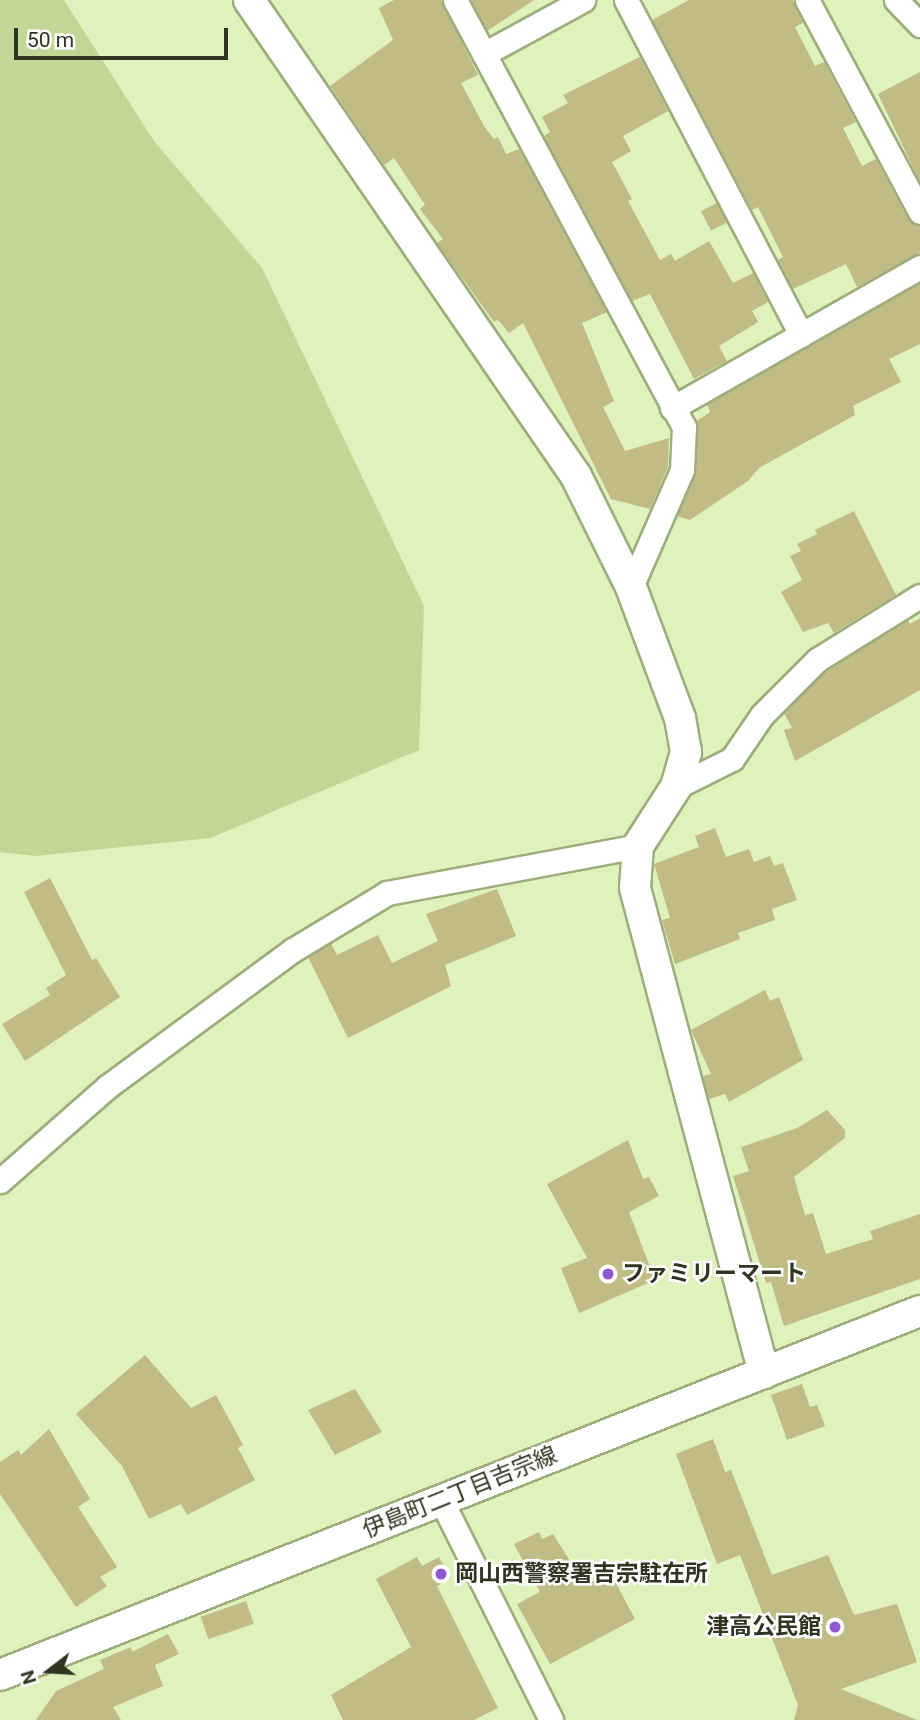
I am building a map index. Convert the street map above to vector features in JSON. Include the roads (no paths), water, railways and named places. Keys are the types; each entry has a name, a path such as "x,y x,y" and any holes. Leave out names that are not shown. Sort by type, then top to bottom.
{"street":[{"path":"249,0 576,476 631,587 680,718 686,752 677,787 638,846 635,888 764,1373"},
{"path":"455,0 684,426 682,470 631,587"},
{"path":"484,54 583,0"},
{"path":"807,0 920,212"},
{"path":"896,0 920,25"},
{"path":"631,2 801,335"},
{"path":"672,408 920,267"},
{"path":"677,787 732,759 762,715 817,660 920,596"},
{"path":"0,1181 107,1087 293,950 387,893 638,846"},
{"name":"伊島町二丁目吉宗線","path":"0,1675 920,1311"},
{"path":"442,1500 551,1720"}],"place":[{"name":"ファミリーマート","path":"608,1274"},
{"name":"岡山西警察署吉宗駐在所","path":"441,1574"},
{"name":"津高公民館","path":"835,1627"}]}
